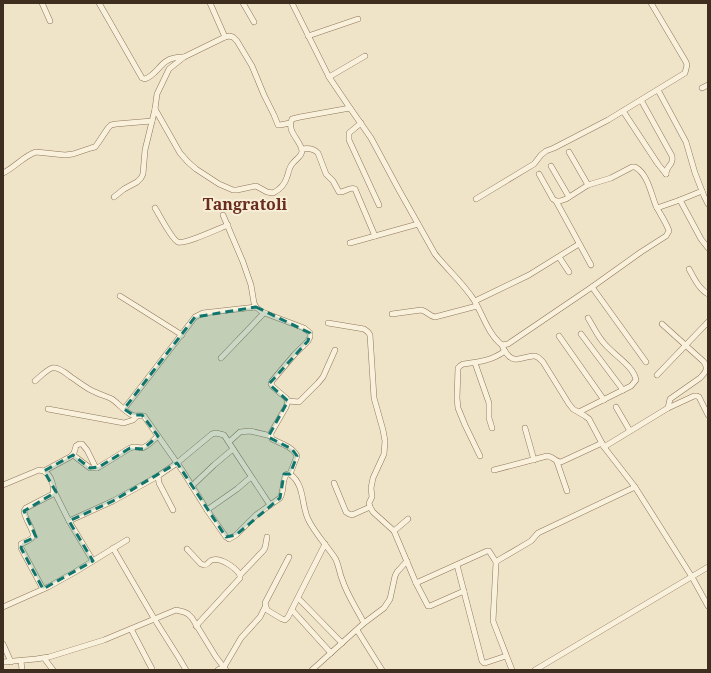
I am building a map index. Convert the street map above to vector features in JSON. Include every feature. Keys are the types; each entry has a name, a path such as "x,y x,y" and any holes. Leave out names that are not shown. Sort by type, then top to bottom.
{"street":[{"path":"42,3 50,21"},
{"path":"99,3 142,78 149,78 172,58 184,57"},
{"path":"210,3 226,37"},
{"path":"244,3 254,22"},
{"path":"292,3 329,77 371,138 418,224 441,262 463,284 475,301 492,334 497,342 502,345 507,355 512,359 518,360 535,356 539,358 573,409 589,419 603,445 634,487 692,577 708,606"},
{"path":"476,199 534,164 546,151 608,120 685,73 687,65 686,62 651,3"},
{"path":"308,36 358,19"},
{"path":"114,197 124,189 137,182 143,174 145,150 157,94 169,69 184,57 226,37 233,37 237,41 252,66 278,125 290,123 292,120 300,117 350,108"},
{"path":"329,77 365,56"},
{"path":"702,88 708,85"},
{"path":"658,90 686,142 702,191 708,204"},
{"path":"623,111 666,174 667,168 673,160 672,156 641,100"},
{"path":"154,110 174,144 188,162 219,184 233,190 256,186 273,193 286,181 290,166 301,156 302,153 302,149 290,123"},
{"path":"3,173 13,168 32,153 36,152 64,155 73,154 95,147 111,125 152,121"},
{"path":"361,123 350,132 349,140 379,205"},
{"path":"302,149 310,148 316,150 326,174 333,181 339,192 351,188 355,189 375,236"},
{"path":"569,152 588,185"},
{"path":"551,166 569,197"},
{"path":"502,345 508,344 592,287 668,234 669,231 657,208 648,185 641,172 635,167 632,167 611,178 588,185 569,197 556,202"},
{"path":"539,174 591,265"},
{"path":"657,208 702,191"},
{"path":"680,200 701,239 708,248"},
{"path":"155,208 178,243 182,243 228,225"},
{"path":"224,215 243,262 251,285 256,307 264,313 304,328 310,333 308,341 272,381 271,384 273,387 288,401 298,402 318,383 326,371 335,350"},
{"path":"350,243 418,224"},
{"path":"475,301 529,275 579,244"},
{"path":"559,257 569,272"},
{"path":"689,270 703,292 708,294"},
{"path":"592,287 646,362"},
{"path":"120,296 182,335"},
{"path":"392,314 425,310 432,316 435,316 477,306"},
{"path":"124,409 195,317 203,313 256,307"},
{"path":"221,358 264,313"},
{"path":"579,412 631,386 636,380 633,373 621,359 602,341 588,318"},
{"path":"657,376 708,322"},
{"path":"328,323 364,330 370,335 374,398 386,441 384,454 373,478 371,488 372,497 369,503 370,507 373,512 394,531 416,583 428,606 464,592"},
{"path":"662,324 705,364 707,368 704,374 696,381 669,400 668,408"},
{"path":"580,334 623,390"},
{"path":"559,336 604,400"},
{"path":"480,456 458,408 456,398 458,368 463,364 494,358 505,351"},
{"path":"475,362 489,403 489,418 492,428"},
{"path":"35,381 52,368 56,368 94,392 105,395 130,414 144,416 177,463 207,510 229,539 236,535 256,515 280,498 285,476 290,474 296,456 292,449 272,439 270,436 250,431 240,432 229,442"},
{"path":"557,462 561,462 603,445 668,408 697,396 701,400 708,414"},
{"path":"270,436 288,401"},
{"path":"616,408 630,431"},
{"path":"48,409 124,423 133,420 137,416"},
{"path":"525,428 534,460"},
{"path":"69,521 113,501 158,476 177,463 212,434 216,433 224,435 270,505"},
{"path":"73,455 90,468 97,468 134,446 139,449 146,446 158,436"},
{"path":"44,471 73,455 76,446 79,444 82,444 87,450 97,468"},
{"path":"192,486 233,449"},
{"path":"494,470 550,456 557,462 567,491"},
{"path":"3,485 39,470 44,471 49,475 54,491 69,521 93,561"},
{"path":"290,474 297,480 300,486 308,520 338,564 344,586 364,623"},
{"path":"158,476 159,483 173,510"},
{"path":"207,510 237,489 251,477"},
{"path":"334,483 346,512 349,514 370,507"},
{"path":"496,562 531,541 538,533 634,487"},
{"path":"43,590 21,548 22,543 34,536 25,518 24,511 26,508 53,494 54,491"},
{"path":"394,531 408,519"},
{"path":"196,626 265,548 267,537"},
{"path":"3,607 43,590 127,540"},
{"path":"265,607 267,610 282,619 285,620 288,618 325,544"},
{"path":"114,548 155,620 186,670"},
{"path":"187,548 201,564 206,565 211,560 217,560 228,564 240,575"},
{"path":"416,583 487,551 489,552 496,562 493,621 512,670"},
{"path":"225,669 241,638 260,617 289,557"},
{"path":"312,670 364,623 387,605 390,599 395,576 407,561"},
{"path":"457,565 482,661 486,663 506,656"},
{"path":"535,670 708,567"},
{"path":"298,598 342,643"},
{"path":"3,662 44,658 104,640 155,620 169,612 180,610 188,614 225,669"},
{"path":"292,610 331,653"},
{"path":"131,629 152,669"},
{"path":"357,630 382,670"},
{"path":"3,644 11,662"},
{"path":"44,658 52,670"},
{"path":"21,661 22,670"},
{"path":"218,670 225,669"}],"highlighted area":[{"path":"256,307 310,333 308,341 269,384 288,401 268,437 292,449 297,456 295,462 290,474 284,474 280,498 236,535 226,537 177,463 113,501 69,521 93,561 43,589 21,548 22,543 36,537 24,511 56,492 44,471 73,455 90,468 99,467 130,448 143,449 158,436 142,415 133,415 124,409 195,317"}],"district":[{"name":"Tangratoli","path":"245,204"}]}
